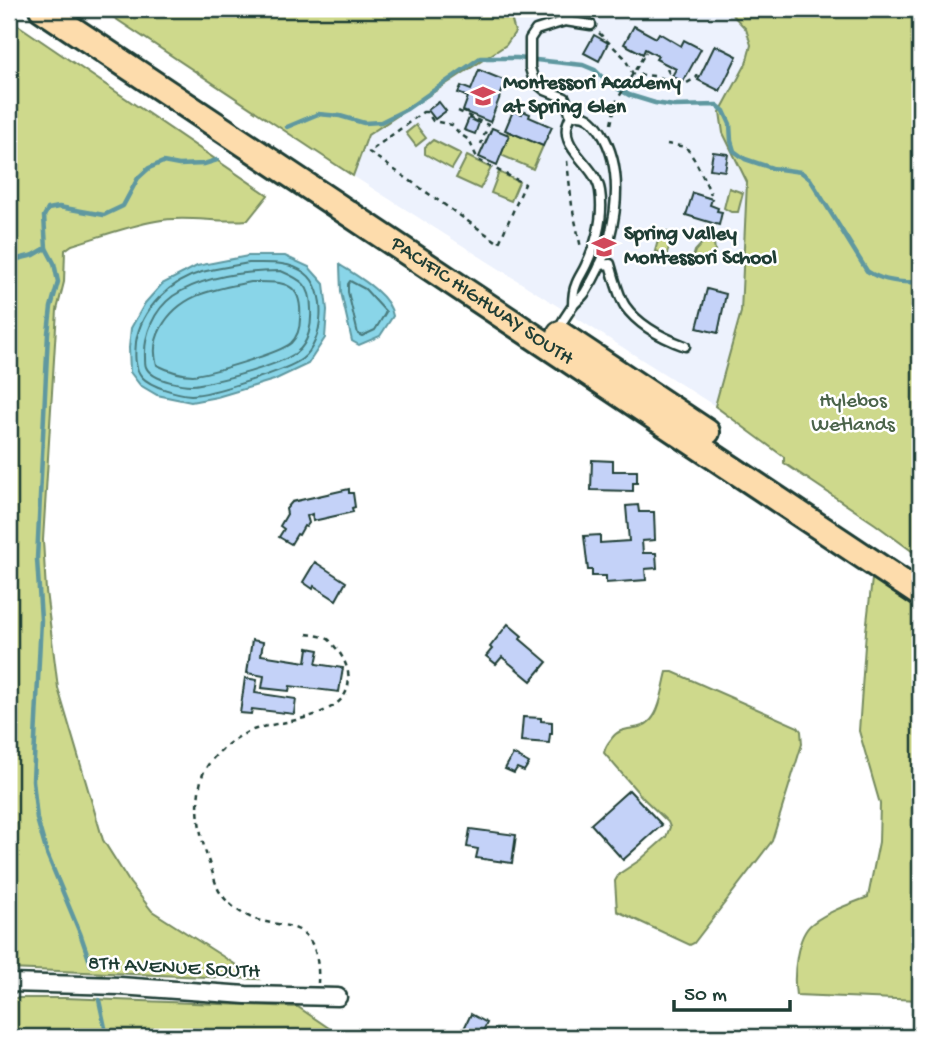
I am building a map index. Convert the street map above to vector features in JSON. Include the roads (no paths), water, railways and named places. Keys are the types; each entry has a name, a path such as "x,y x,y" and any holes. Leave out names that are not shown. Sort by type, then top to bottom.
{"main road":[{"name":"PACIFIC HIGHWAY SOUTH","path":"42,9 512,331 920,594"},
{"name":"PACIFIC HIGHWAY SOUTH","path":"72,9 920,574"}],"street":[{"name":"8TH AVENUE SOUTH","path":"9,983 338,997"}],"lane":[{"path":"571,116 565,98 545,90 534,81 530,68 530,39 536,30 565,21 591,24"},
{"path":"556,332 573,306 586,293 600,265 614,226 615,169 611,152 588,116 578,114 571,116 566,124 566,135 569,144 599,185 603,205 600,227 587,264 575,286 573,306"},
{"path":"600,265 610,264 625,306 643,324 663,338 685,346"}],"water":[{"path":"248,256 285,256 309,267 324,284 327,310 325,338 308,364 274,380 191,402 157,395 140,385 130,372 129,348 131,328 145,303 162,284 197,266"},
{"path":"340,265 379,293 391,308 393,316 380,336 359,345 352,341 341,292"}],"waterway":[{"path":"287,127 318,114 340,116 364,123 381,122 407,109 480,58 517,58 583,65 595,70 608,83 629,95 655,103 674,106 717,105 724,111 730,124 734,151 745,159 772,168 801,172 810,179 867,271 893,281 920,282"},
{"path":"9,261 34,255 46,248 44,216 48,209 59,207 104,215 123,206 138,178 149,168 163,162 179,165 204,164 217,160"},
{"path":"46,248 54,263 58,282 48,333 37,559 41,620 33,780 37,819 47,854 91,965"},
{"path":"99,1000 107,1037"}],"place":[{"name":"Montessori Academy at Spring Glen","path":"483,96"},
{"name":"Spring Valley Montessori School","path":"604,247"}],"park label":[{"name":"Hylebos Wetlands","path":"853,414"}]}
